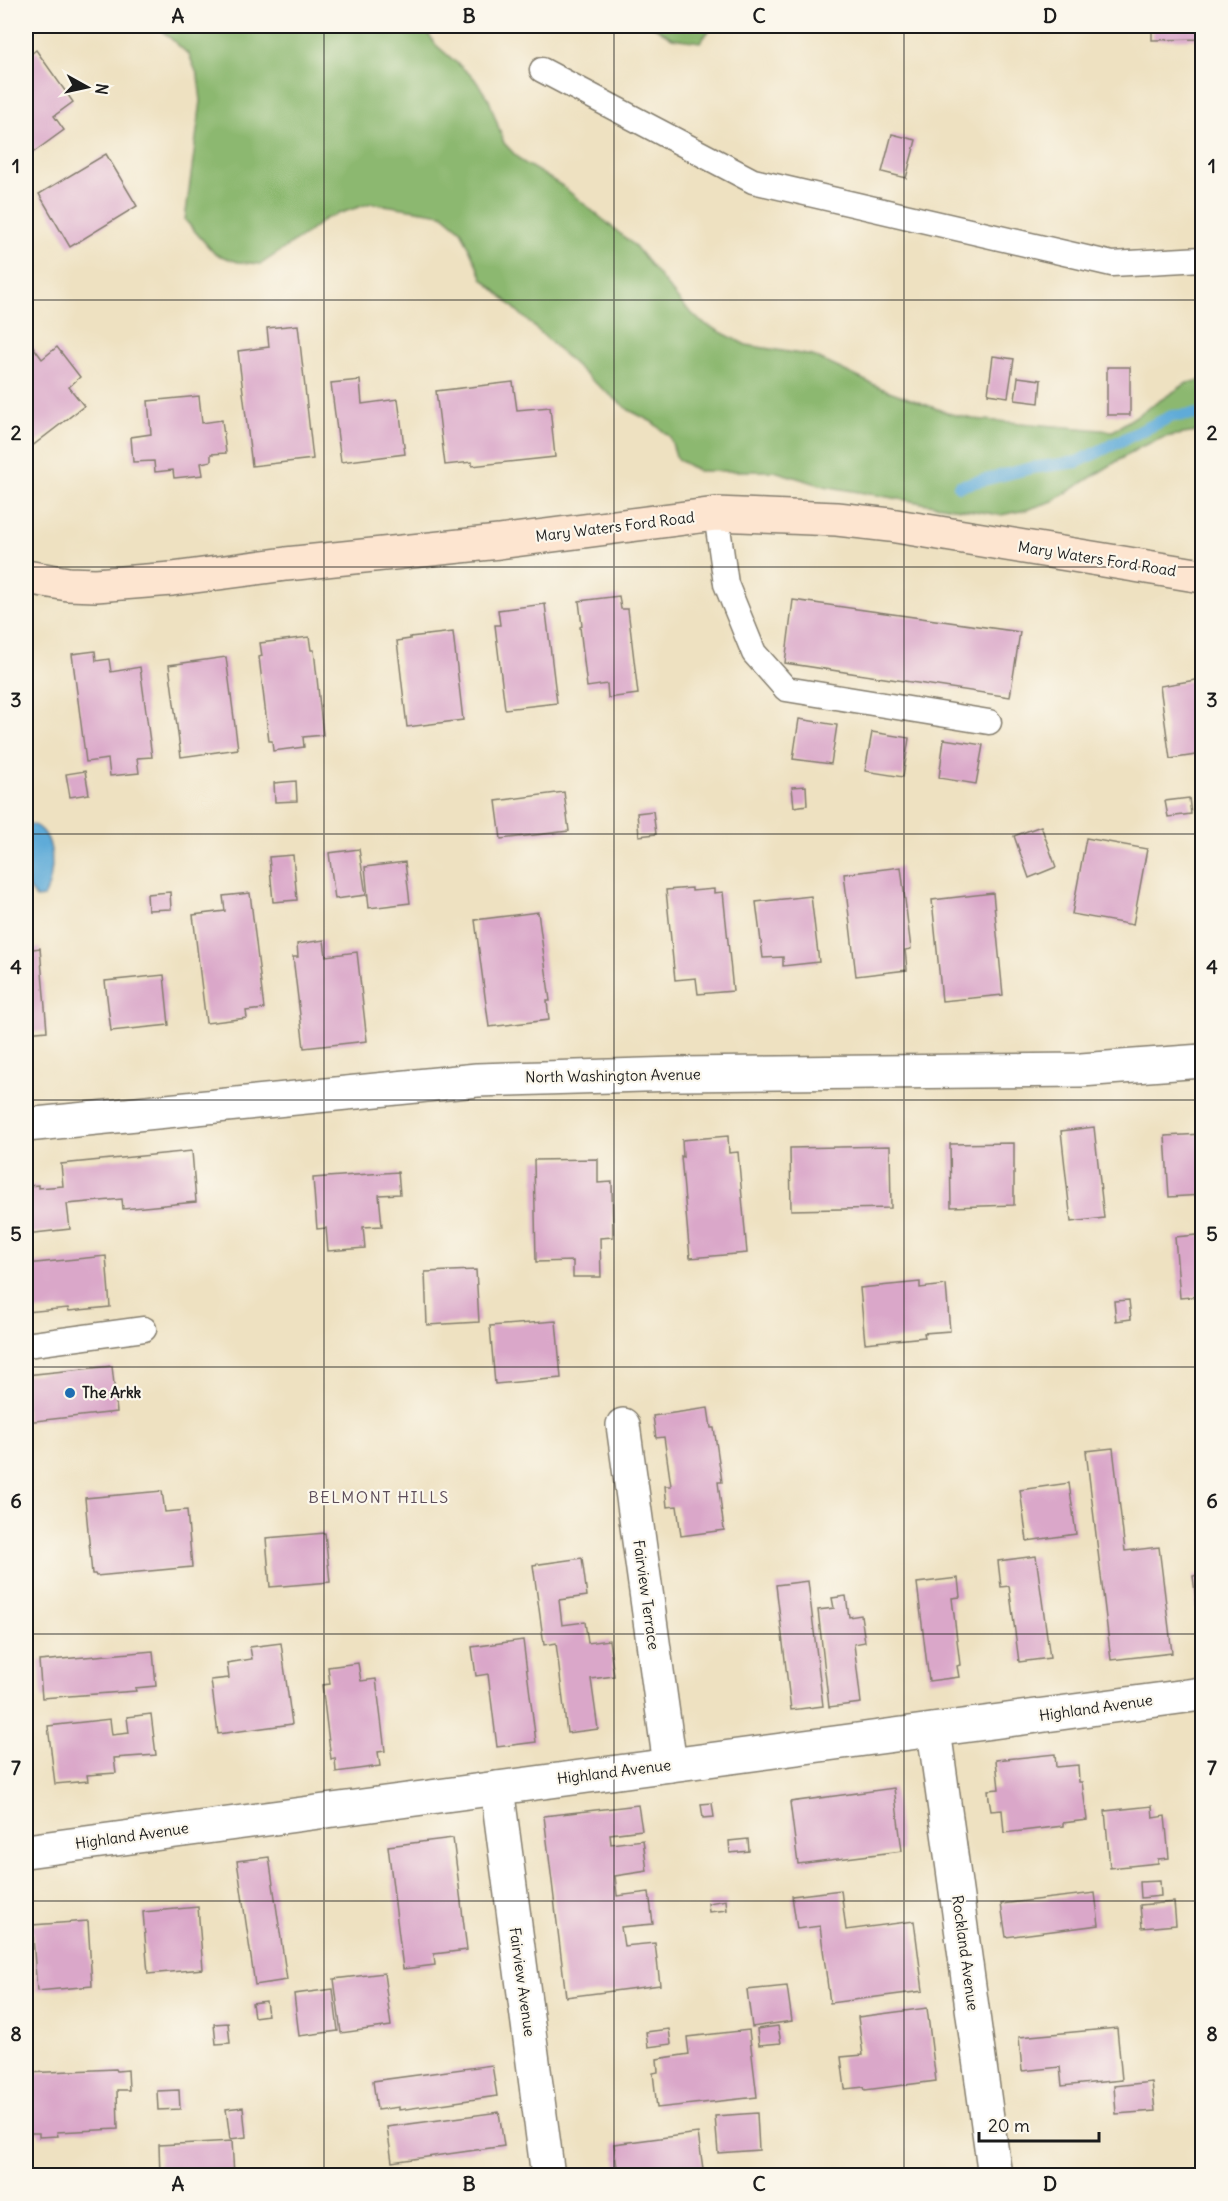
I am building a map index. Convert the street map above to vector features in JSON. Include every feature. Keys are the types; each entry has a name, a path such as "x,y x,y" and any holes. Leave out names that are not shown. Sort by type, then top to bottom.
{"street":[{"name":"Mary Waters Ford Road","path":"26,578 96,585 172,579 286,564 499,542 716,514 804,517 890,525 1203,576"},
{"name":"North Washington Avenue","path":"26,1125 477,1080 668,1074 1081,1070 1203,1061"},
{"name":"Fairview Terrace","path":"623,1425 670,1765"},
{"name":"Highland Avenue","path":"26,1851 1203,1694"},
{"name":"Rockland Avenue","path":"934,1730 995,2175"},
{"name":"Fairview Avenue","path":"497,1788 548,2175"}],"lane":[{"path":"542,70 753,181 1112,264 1203,259"},
{"path":"716,514 726,584 754,653 786,689 989,722"},
{"path":"26,1345 144,1329"}],"green space":[{"path":"157,26 423,26 436,45 474,78 489,100 504,143 521,161 561,185 635,246 682,304 701,322 746,345 813,356 881,388 951,414 973,419 1113,431 1187,383 1202,380 1202,431 1165,437 1140,447 1053,501 1001,515 824,486 774,471 698,471 677,459 670,437 652,422 629,410 589,378 483,279 461,230 442,214 371,203 326,218 261,264 238,262 215,254 185,220 201,101 198,76 189,55"},
{"path":"653,26 709,26 709,31 700,42 672,38"}],"water":[{"path":"30,824 39,828 46,835 50,844 52,867 44,897 36,898 26,884 26,826"}],"building":[{"path":"1152,26 1202,26 1202,39 1152,40"},
{"path":"36,50 73,102 54,116 64,130 31,154 26,147 26,58"},
{"path":"892,134 916,140 906,178 882,172"},
{"path":"106,154 137,206 70,247 39,194"},
{"path":"298,325 313,459 252,466 238,351 269,347 267,328"},
{"path":"26,337 42,359 57,347 80,377 69,387 84,406 27,450"},
{"path":"993,356 1014,359 1008,397 988,394"},
{"path":"1107,367 1130,367 1130,415 1107,415"},
{"path":"1018,377 1041,380 1039,403 1015,400"},
{"path":"360,380 362,404 398,399 405,454 341,462 331,383"},
{"path":"513,382 517,410 550,407 555,457 472,466 472,462 445,465 436,391"},
{"path":"199,396 202,423 222,420 226,453 211,454 211,461 201,463 203,475 174,478 173,470 155,472 154,461 133,462 131,437 151,434 148,401"},
{"path":"619,596 621,609 628,609 638,694 608,698 607,684 587,687 579,601"},
{"path":"793,600 1020,632 1010,697 785,663"},
{"path":"545,604 557,703 505,709 495,625 500,625 498,610"},
{"path":"453,632 463,720 407,727 397,641 410,639 410,637"},
{"path":"309,637 311,650 314,650 323,735 303,737 304,747 273,751 272,741 269,741 259,657 262,656 260,643"},
{"path":"95,651 96,661 109,659 111,672 140,667 152,757 137,758 139,773 110,776 108,759 86,762 72,654"},
{"path":"226,657 238,749 181,757 169,665"},
{"path":"1202,679 1202,754 1170,759 1160,686"},
{"path":"799,719 837,725 831,764 793,759"},
{"path":"872,732 909,738 903,777 865,771"},
{"path":"944,739 983,745 976,784 939,778"},
{"path":"85,771 89,794 70,797 66,774"},
{"path":"296,781 297,801 275,802 274,783"},
{"path":"806,786 807,805 794,807 792,787"},
{"path":"564,792 569,831 501,839 496,801"},
{"path":"1189,798 1191,814 1168,817 1165,801"},
{"path":"653,811 656,834 639,836 637,813"},
{"path":"1041,826 1056,867 1029,878 1014,836"},
{"path":"1086,838 1147,849 1133,925 1072,914"},
{"path":"359,849 366,895 335,899 329,853"},
{"path":"293,855 297,900 273,902 269,857"},
{"path":"405,862 410,903 369,908 365,867"},
{"path":"901,867 911,949 905,950 907,970 856,976 844,874"},
{"path":"692,888 692,891 714,889 714,893 723,892 733,991 698,994 696,978 675,980 666,890"},
{"path":"170,892 171,909 148,910 147,894"},
{"path":"250,893 264,1009 246,1011 247,1018 206,1023 193,915 225,911 223,896"},
{"path":"993,893 1003,995 942,1001 932,900"},
{"path":"811,896 819,962 783,966 783,957 763,958 756,902"},
{"path":"538,912 550,1001 547,1001 549,1020 489,1027 475,920"},
{"path":"324,940 326,956 357,952 367,1041 304,1048 293,957 298,957 297,944"},
{"path":"40,948 47,1031 26,1033 26,950"},
{"path":"164,975 169,1025 111,1031 105,981"},
{"path":"1094,1127 1104,1218 1071,1222 1061,1131"},
{"path":"1202,1134 1202,1195 1169,1197 1165,1136"},
{"path":"728,1136 729,1153 738,1152 747,1253 690,1258 681,1156 683,1157 682,1140"},
{"path":"1014,1143 1014,1205 951,1207 950,1144"},
{"path":"890,1146 891,1208 791,1210 790,1148"},
{"path":"192,1151 196,1202 123,1209 122,1199 67,1204 70,1229 26,1234 26,1190 28,1186 38,1185 38,1188 63,1186 61,1164"},
{"path":"598,1159 598,1183 612,1182 613,1237 600,1238 601,1277 573,1277 573,1261 536,1262 534,1160"},
{"path":"398,1172 400,1194 379,1195 382,1226 363,1227 365,1248 328,1251 326,1228 317,1229 313,1178"},
{"path":"1202,1235 1202,1296 1180,1298 1175,1237"},
{"path":"106,1256 110,1307 26,1312 26,1264"},
{"path":"476,1270 479,1322 427,1325 425,1272"},
{"path":"920,1282 920,1288 946,1285 950,1331 924,1333 925,1337 865,1343 860,1288"},
{"path":"1129,1300 1131,1319 1116,1321 1114,1301"},
{"path":"556,1321 561,1378 495,1384 490,1326"},
{"name":"The Arkk","path":"112,1366 117,1412 26,1422 26,1375"},
{"path":"708,1408 711,1428 714,1428 722,1482 718,1482 724,1530 681,1536 677,1506 667,1507 665,1486 671,1486 664,1437 656,1438 653,1416"},
{"path":"1113,1448 1125,1551 1159,1547 1172,1653 1111,1660 1086,1451"},
{"path":"1069,1483 1076,1534 1027,1541 1020,1490"},
{"path":"162,1491 165,1512 187,1510 192,1567 96,1576 92,1574 85,1498"},
{"path":"325,1533 330,1582 270,1587 266,1538"},
{"path":"1036,1556 1050,1658 1019,1662 1009,1586 1001,1587 998,1561"},
{"path":"582,1558 587,1596 559,1600 562,1625 585,1622 588,1643 609,1640 614,1676 591,1679 598,1729 567,1733 556,1643 544,1645 533,1565"},
{"path":"1202,1574 1202,1641 1201,1641 1193,1576"},
{"path":"958,1578 960,1597 952,1598 960,1665 957,1666 959,1677 929,1681 917,1583"},
{"path":"808,1581 823,1706 791,1710 776,1585"},
{"path":"846,1596 849,1617 861,1615 865,1642 854,1644 861,1703 829,1707 818,1610 834,1608 832,1598"},
{"path":"523,1640 536,1742 497,1747 488,1674 476,1676 472,1647"},
{"path":"281,1643 292,1724 218,1734 211,1680 229,1678 227,1663 252,1659 250,1647"},
{"path":"153,1651 156,1686 135,1688 136,1691 42,1698 39,1661"},
{"path":"358,1663 361,1681 376,1679 385,1751 378,1752 380,1766 336,1772 335,1758 331,1759 322,1685 330,1684 328,1667"},
{"path":"151,1714 156,1755 114,1758 116,1773 87,1775 88,1781 55,1784 48,1726 110,1719 112,1735 129,1733 127,1717"},
{"path":"1055,1754 1056,1767 1078,1765 1087,1820 1063,1823 1063,1826 1004,1833 1002,1810 991,1811 988,1790 999,1789 996,1760"},
{"path":"894,1788 902,1851 798,1864 790,1802"},
{"path":"712,1803 714,1817 703,1818 701,1804"},
{"path":"638,1805 642,1830 610,1834 611,1844 643,1840 647,1871 615,1876 617,1896 649,1892 653,1924 621,1927 624,1946 655,1943 660,1985 566,1997 544,1816"},
{"path":"1152,1806 1153,1818 1165,1816 1169,1858 1158,1859 1158,1863 1110,1868 1105,1811"},
{"path":"453,1838 467,1950 434,1954 435,1965 403,1969 388,1846"},
{"path":"748,1839 749,1851 730,1853 729,1841"},
{"path":"269,1857 287,1980 255,1985 237,1861"},
{"path":"1160,1881 1161,1896 1141,1898 1140,1882"},
{"path":"841,1890 846,1930 914,1921 923,1991 830,2003 820,1926 797,1929 792,1896"},
{"path":"1095,1893 1099,1925 1006,1937 1001,1904"},
{"path":"726,1900 727,1910 709,1912 708,1903"},
{"path":"1174,1902 1176,1925 1142,1928 1140,1905"},
{"path":"198,1907 203,1969 148,1974 143,1912"},
{"path":"88,1921 92,1986 37,1991 32,1925"},
{"path":"384,1973 391,2026 341,2033 334,1979"},
{"path":"787,1986 792,2021 752,2027 747,1990"},
{"path":"333,1989 338,2031 299,2036 294,1994"},
{"path":"266,2001 268,2015 254,2017 252,2003"},
{"path":"927,2008 936,2081 865,2090 864,2087 845,2089 841,2057 863,2055 858,2017"},
{"path":"228,2023 230,2043 216,2044 214,2024"},
{"path":"778,2026 781,2043 759,2045 757,2029"},
{"path":"1117,2028 1122,2080 1062,2086 1060,2067 1022,2071 1019,2037"},
{"path":"669,2029 671,2044 648,2047 646,2032"},
{"path":"749,2030 757,2097 657,2108 653,2073 658,2072 657,2059 689,2054 687,2037"},
{"path":"492,2065 497,2096 399,2110 399,2107 377,2110 373,2081"},
{"path":"116,2069 117,2071 128,2070 129,2090 117,2090 118,2129 57,2132 58,2136 39,2137 39,2133 26,2133 26,2073"},
{"path":"1152,2082 1155,2111 1116,2114 1114,2086"},
{"path":"179,2090 180,2109 158,2110 157,2091"},
{"path":"243,2107 246,2137 230,2139 226,2109"},
{"path":"499,2112 504,2146 392,2162 387,2127"},
{"path":"757,2113 759,2150 718,2153 715,2116"},
{"path":"698,2133 704,2176 618,2176 614,2144"},
{"path":"232,2141 234,2176 160,2176 159,2145"}],"waterway":[{"path":"959,486 1031,468 1077,462 1172,416 1202,414"}],"place":[{"name":"The Arkk","path":"70,1393"}],"district":[{"name":"BELMONT HILLS","path":"379,1497"}]}
